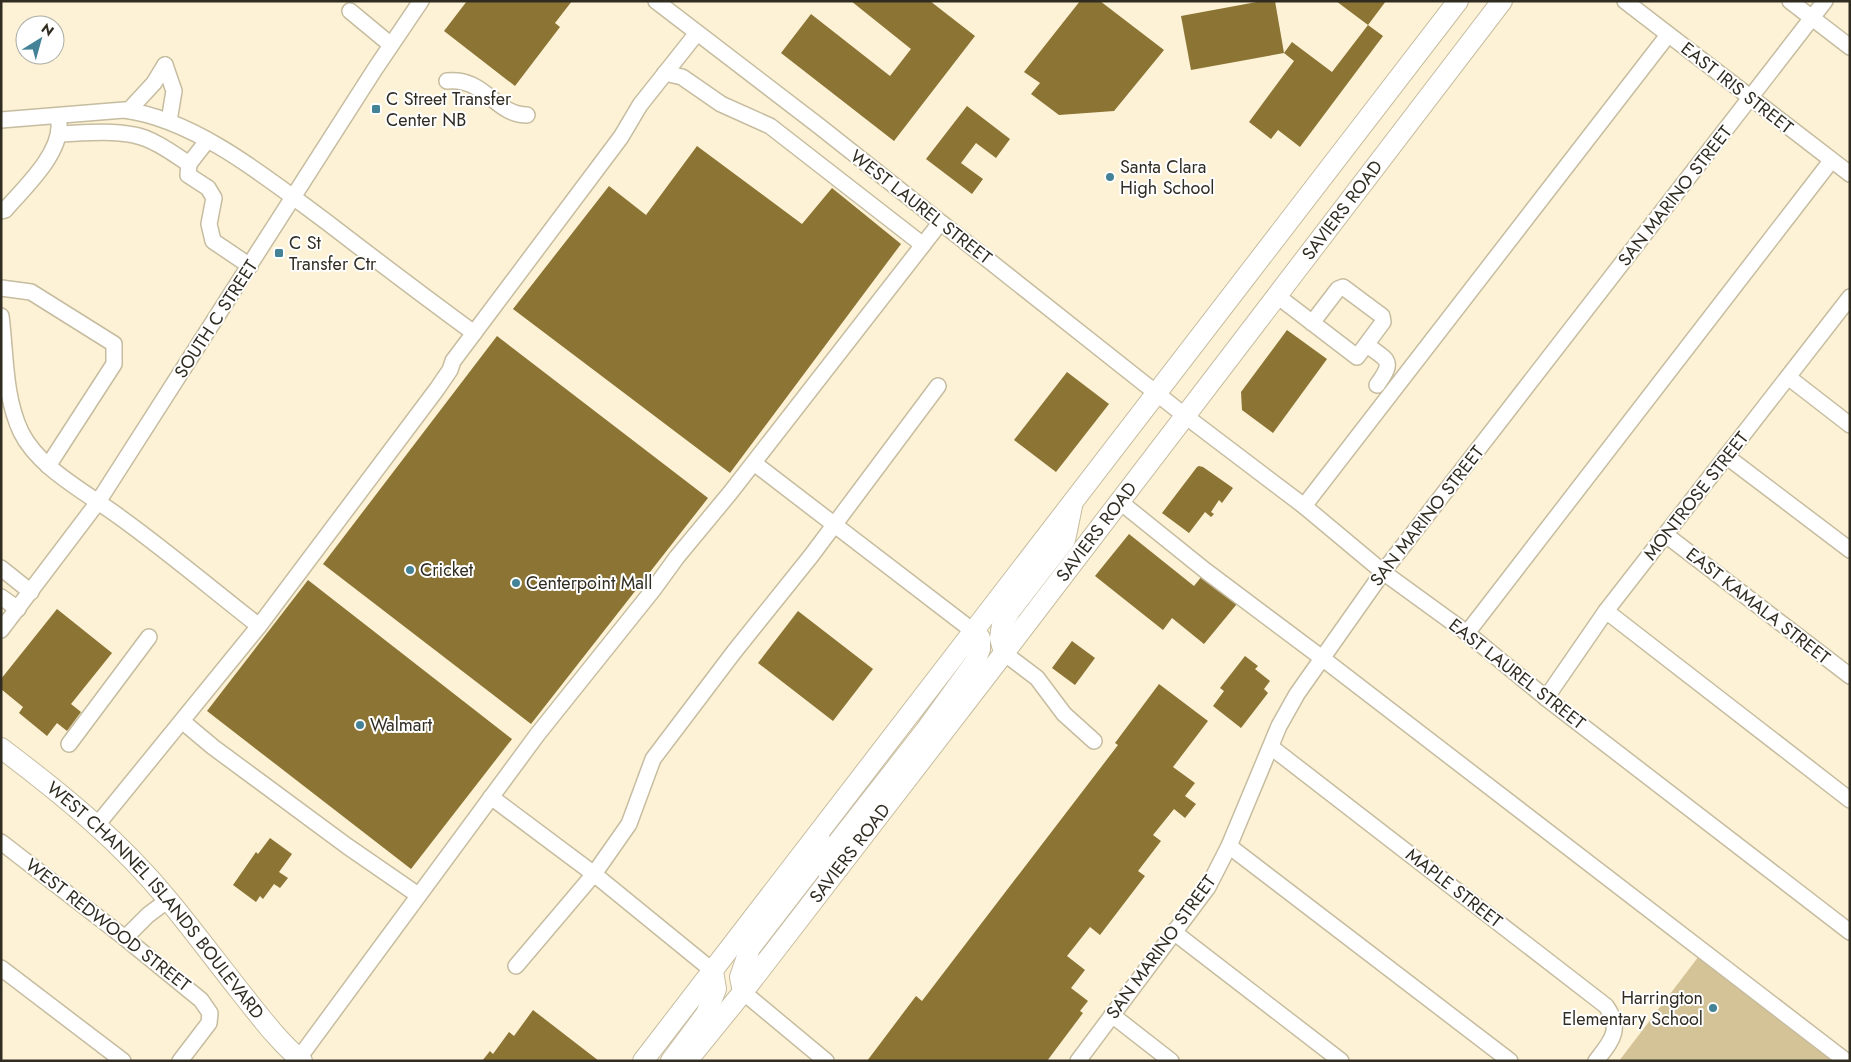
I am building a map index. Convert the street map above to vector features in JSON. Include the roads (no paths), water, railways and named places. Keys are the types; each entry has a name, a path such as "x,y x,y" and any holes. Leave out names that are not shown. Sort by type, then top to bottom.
{"main road":[{"name":"SAVIERS ROAD","path":"643,1061 1458,1"},
{"name":"SAVIERS ROAD","path":"687,1061 743,992 1004,653 1502,1"},
{"path":"1004,653 1000,638 1002,625 1010,611 1065,540 1073,501"},
{"path":"829,880 836,845 975,662 980,649 980,638 973,631"},
{"name":"WEST CHANNEL ISLANDS BOULEVARD","path":"1,748 97,825 136,863 168,900 268,1026 301,1059"},
{"path":"743,992 740,977 750,948 811,869 826,824"},
{"path":"671,1061 706,1014 716,990 713,971"}],"street":[{"name":"SOUTH C STREET","path":"1,630 98,502 391,45 422,1"},
{"name":"WEST LAUREL STREET","path":"656,1 818,126 1184,415"},
{"name":"EAST IRIS STREET","path":"1625,1 1850,174"},
{"path":"1790,1 1850,47"},
{"name":"SAN MARINO STREET","path":"1078,1061 1175,934 1208,887 1229,846 1279,726 1297,694 1322,658 1383,572 1825,1"},
{"path":"350,11 391,45"},
{"path":"97,825 259,626 437,389 450,370 453,361 621,137 640,105 697,33"},
{"path":"1304,506 1668,35"},
{"path":"129,110 154,83 165,65 174,91 169,121"},
{"path":"665,73 682,77 721,104 770,126 923,245"},
{"path":"447,81 460,80 474,84 513,113 527,115"},
{"path":"1,120 106,110 129,110 142,112 169,121 237,158 474,333"},
{"path":"1,212 5,210 48,158 60,134 58,115"},
{"path":"60,134 103,131 136,135 169,151 189,164"},
{"path":"207,141 189,164 188,175 208,188 214,198 209,224 213,241 250,266"},
{"path":"1467,633 1831,160"},
{"path":"301,1059 491,796 654,590 677,557 754,463 940,223"},
{"path":"1276,295 1312,323 1357,357 1383,322 1382,316 1344,287 1338,289 1312,323"},
{"path":"1,288 31,292 114,344 114,364 48,466"},
{"name":"MONTROSE STREET","path":"1546,698 1606,611 1849,298"},
{"path":"1,316 6,380 13,409 22,433 33,450 48,466 121,518 259,626"},
{"path":"1367,345 1386,359 1388,366 1387,371 1377,385"},
{"path":"1788,377 1850,425"},
{"path":"516,966 594,874 630,824 653,759 835,525 938,386"},
{"name":"EAST LAUREL STREET","path":"1184,415 1304,506 1383,572 1467,633 1546,698 1850,932"},
{"path":"1726,456 1850,550"},
{"path":"754,463 973,631"},
{"path":"1119,501 1206,571 1846,1061"},
{"name":"EAST KAMALA STREET","path":"1666,535 1850,676"},
{"path":"1,568 31,592"},
{"path":"1,597 18,609"},
{"path":"1606,611 1850,800"},
{"path":"69,744 149,638"},
{"path":"1004,653 1037,678 1064,714 1094,741"},
{"path":"182,721 213,747 332,835 385,874 418,895"},
{"name":"MAPLE STREET","path":"1271,748 1606,1006 1613,1015 1615,1025 1612,1040 1596,1061"},
{"path":"491,796 594,874 713,971"},
{"name":"WEST REDWOOD STREET","path":"1,842 202,1000 210,1013 209,1022 180,1061"},
{"path":"1229,846 1510,1061"},
{"path":"125,938 168,900"},
{"path":"1175,934 1340,1061"},
{"path":"1,968 123,1061"},
{"path":"743,992 826,1061"},
{"path":"1112,1015 1171,1061"}],"place":[{"name":"C Street Transfer Center NB","path":"376,109"},
{"name":"Santa Clara High School","path":"1110,177"},
{"name":"C St Transfer Ctr","path":"279,253"},
{"name":"Cricket","path":"410,570"},
{"name":"Centerpoint Mall","path":"516,583"},
{"name":"Walmart","path":"360,725"},
{"name":"Harrington Elementary School","path":"1713,1008"}]}
